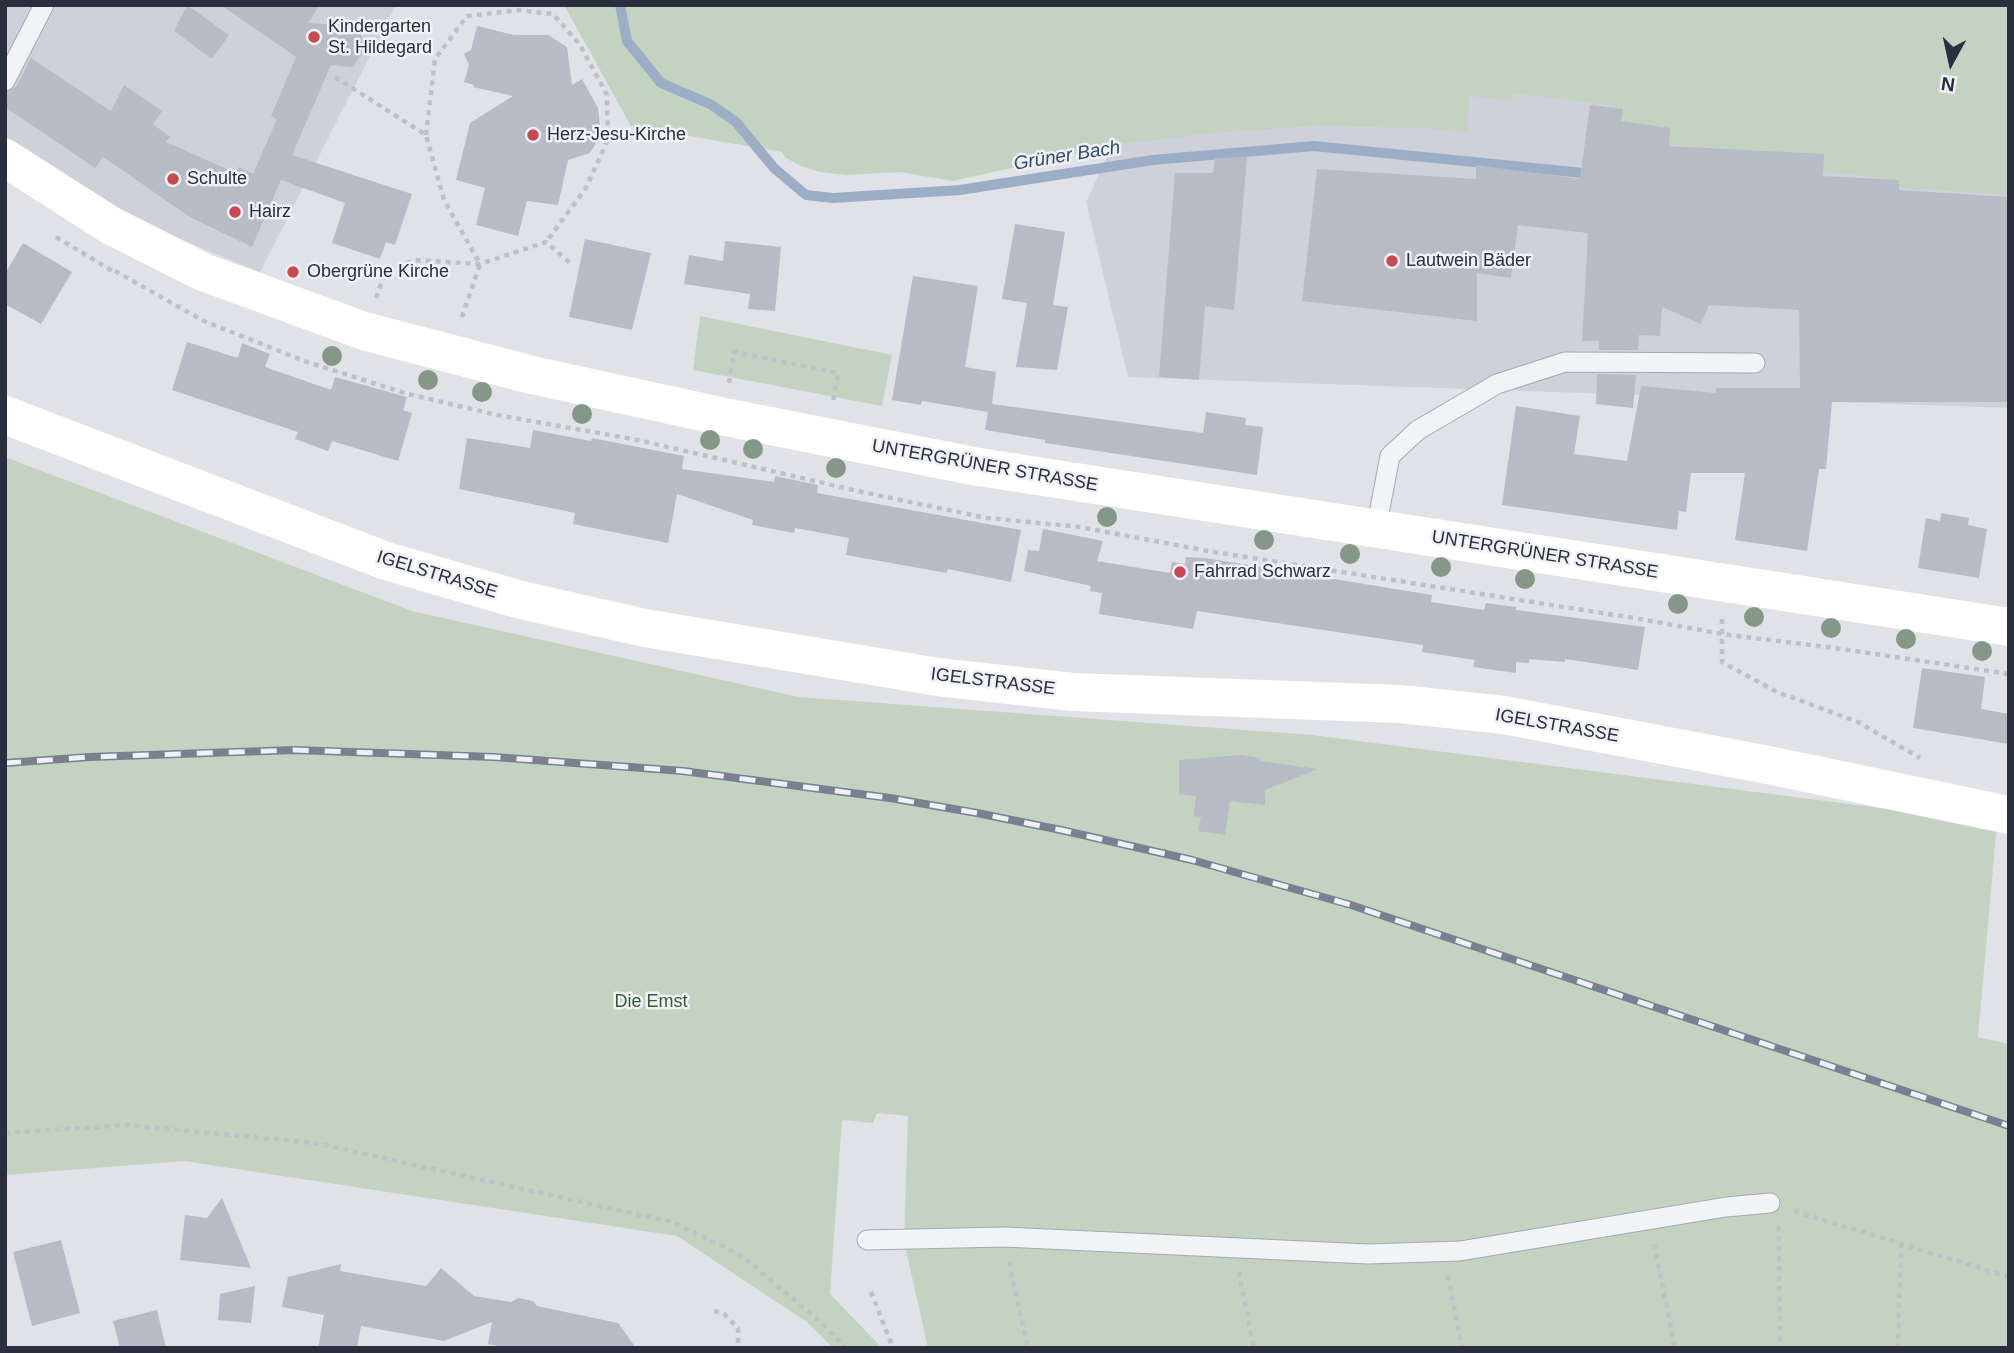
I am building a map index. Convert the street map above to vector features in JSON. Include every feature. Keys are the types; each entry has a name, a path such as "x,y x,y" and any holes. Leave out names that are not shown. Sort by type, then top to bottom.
{"main road":[{"name":"UNTERGRÜNER STRASSE","path":"5,158 110,225 203,272 364,331 450,355 827,438 973,466 2009,627"},
{"name":"IGELSTRASSE","path":"5,415 386,561 521,600 645,628 938,677 1073,692 1400,704 1504,715 1773,766 2009,815"}],"lane":[{"path":"5,81 44,5"},
{"path":"1376,529 1390,456 1418,430 1497,384 1565,362 1755,363"},
{"path":"867,1240 1004,1237 1368,1254 1460,1251 1726,1207 1775,1205"}],"path":[{"path":"364,331 385,273 414,260 480,264 546,242 586,188 608,139 607,96 580,45 553,13 519,10 467,16 435,59 426,135 444,200 480,264 450,355"},
{"path":"335,77 426,135"},
{"path":"546,242 570,263"},
{"path":"76,251 126,279"},
{"path":"725,416 734,352 838,373 827,438"},
{"path":"1722,583 1722,662 1777,692 1858,722 1927,762"},
{"path":"5,1133 126,1125 315,1143 673,1222 741,1255 818,1320 846,1348"},
{"path":"1780,1348 1775,1205 2009,1278"},
{"path":"1649,1219 1675,1348"},
{"path":"1004,1237 1028,1348"},
{"path":"1898,1348 1901,1244"},
{"path":"1234,1248 1254,1348"},
{"path":"1443,1251 1462,1348"},
{"path":"871,1292 893,1348"},
{"path":"714,1311 724,1314 738,1328 738,1348"}],"shaded area":[{"path":"5,5 396,5 260,272 5,167"},
{"path":"1443,73 2009,145 2009,408 1128,377 1086,202 1112,146"}],"green space":[{"path":"564,5 2009,5 2009,195 1892,187 1893,179 1814,171 1812,156 1659,144 1613,122 1616,106 1514,93 1510,101 1470,96 1467,133 1427,128 1313,126 1213,133 1114,145 953,181 900,172 846,175 820,172 801,166 786,158 782,152 631,126"},
{"path":"700,316 892,355 882,406 693,370"},
{"name":"Die Emst","path":"5,457 412,611 799,697 1312,735 1997,823 1978,1037 2009,1044 2009,1348 928,1348 904,1241 908,1116 877,1113 873,1123 842,1120 830,1294 882,1348 833,1348 808,1323 677,1236 184,1161 5,1175"}],"building":[{"path":"187,5 229,35 212,59 174,31"},
{"path":"221,5 320,5 308,23 357,26 366,47 353,67 331,65 292,155 412,194 395,245 386,242 380,259 332,243 345,203 281,180 252,247 190,217 103,157 95,168 5,107 5,93 16,87 31,58 111,111 124,85 162,111 153,124 170,137 166,142 236,173 239,167 253,174 277,119 271,116 296,57"},
{"name":"Herz-Jesu-Kirche","path":"477,26 514,35 548,35 567,47 572,85 582,79 598,108 601,135 590,153 568,160 558,205 527,201 518,236 476,225 485,188 456,180 470,123 513,96 473,87 474,85 464,82 469,65 464,54 471,50"},
{"path":"1590,105 1623,109 1621,121 1670,128 1669,146 1824,154 1823,176 1899,180 1899,190 2009,197 2009,402 1832,402 1826,469 1819,469 1807,551 1735,540 1745,473 1691,473 1686,512 1679,511 1677,530 1502,505 1516,406 1580,416 1574,454 1627,461 1641,386 1716,393 1716,388 1800,388 1799,310 1709,305 1701,324 1662,307 1660,336 1639,335 1638,350 1599,350 1599,341 1582,341 1588,233 1518,225 1511,278 1477,273 1477,321 1302,301 1317,169 1476,179 1476,165 1580,179"},
{"path":"1247,157 1234,310 1205,306 1199,380 1159,377 1175,173 1213,173 1215,158"},
{"path":"1015,224 1065,232 1053,305 1068,307 1057,370 1016,367 1027,303 1002,299"},
{"path":"585,239 651,253 632,330 569,317"},
{"path":"725,241 781,247 775,311 748,309 750,294 684,284 689,255 723,261"},
{"path":"23,243 72,272 41,324 5,304 5,274"},
{"path":"913,276 978,286 965,367 996,372 992,404 1203,433 1206,412 1246,418 1245,425 1263,427 1257,475 1045,443 1045,440 985,430 988,412 922,401 921,405 892,400"},
{"path":"187,342 238,358 242,343 270,354 265,367 331,390 335,377 407,397 403,410 412,413 398,461 332,441 328,451 295,439 298,432 172,390"},
{"path":"1597,374 1636,375 1633,408 1596,404"},
{"path":"533,430 591,441 592,438 684,456 682,469 774,482 775,476 818,485 817,493 1021,530 1011,582 948,569 947,573 846,555 849,538 795,528 794,533 752,525 753,520 677,494 668,543 573,524 575,513 459,489 467,438 530,448"},
{"path":"1941,513 1969,518 1968,525 1987,529 1979,578 1918,568 1926,518 1940,521"},
{"path":"1043,529 1103,541 1097,561 1170,573 1172,562 1185,564 1186,557 1205,558 1432,595 1431,602 1484,610 1486,603 1516,607 1516,610 1645,627 1638,670 1565,659 1565,662 1529,659 1529,663 1516,662 1516,673 1473,667 1475,660 1422,652 1423,645 1197,611 1193,629 1099,614 1102,593 1090,591 1091,586 1024,571 1028,550 1039,551"},
{"path":"1922,668 1985,677 1981,709 2009,714 2009,744 1913,728"},
{"path":"1242,755 1260,758 1260,761 1318,769 1265,790 1265,805 1230,801 1225,835 1198,831 1201,817 1194,816 1196,796 1179,794 1179,760"},
{"path":"222,1198 251,1268 180,1260 185,1215 207,1218"},
{"path":"61,1240 80,1313 32,1326 13,1252"},
{"path":"341,1264 340,1271 426,1286 441,1268 474,1296 511,1302 518,1298 533,1301 537,1306 618,1323 636,1348 508,1348 488,1344 492,1322 444,1341 361,1326 357,1348 318,1348 324,1315 282,1307 288,1277"},
{"path":"255,1286 251,1323 218,1320 220,1294"},
{"path":"157,1310 166,1348 120,1348 113,1321"}],"waterway":[{"name":"Grüner Bach","path":"620,5 627,41 661,83 710,104 736,122 774,168 806,195 833,198 960,190 1153,160 1314,146 1593,174"}],"railway":[{"path":"5,763 90,757 295,750 494,757 683,771 890,798 977,813 1192,860 1351,905 2009,1126"}],"place":[{"name":"Kindergarten St. Hildegard","path":"314,37"},
{"name":"Herz-Jesu-Kirche","path":"533,135"},
{"name":"Schulte","path":"173,179"},
{"name":"Hairz","path":"235,212"},
{"name":"Lautwein Bäder","path":"1392,261"},
{"name":"Obergrüne Kirche","path":"293,272"},
{"name":"Fahrrad Schwarz","path":"1180,572"}]}
